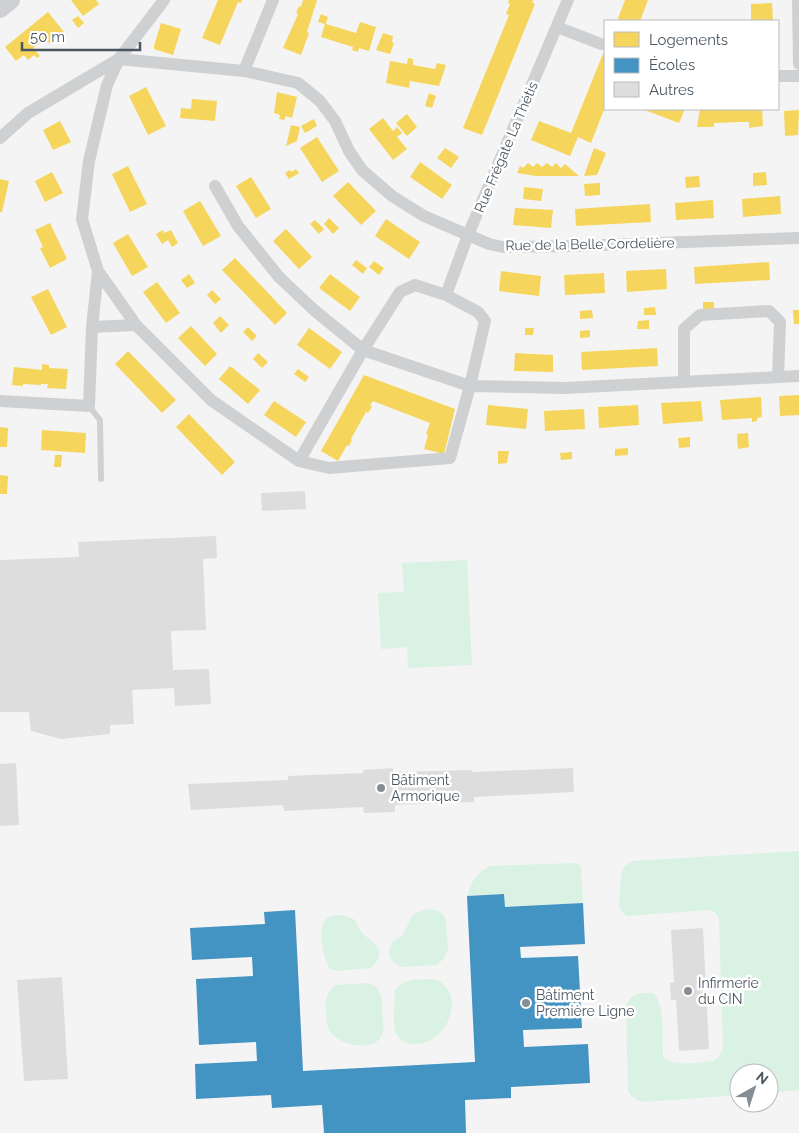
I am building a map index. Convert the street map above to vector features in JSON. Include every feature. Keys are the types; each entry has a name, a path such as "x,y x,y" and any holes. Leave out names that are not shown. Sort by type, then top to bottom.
{"street":[{"path":"0,9 11,0"},
{"path":"164,0 119,59 107,85 89,160 82,219 98,271 136,325 212,400 299,461 329,468 450,458 470,386 484,321 478,312 446,295 416,285 400,292 363,350 299,461"},
{"path":"244,71 273,0"},
{"name":"Rue Frégate La Thétis","path":"446,295 468,235 568,0"},
{"path":"798,0 799,64"},
{"path":"557,27 601,44"},
{"path":"0,138 28,113 119,59"},
{"name":"Rue de la Belle Cordelière","path":"119,59 244,71 298,83 320,101 335,121 349,151 362,170 392,196 424,216 488,244 503,247 574,246 799,238"},
{"path":"779,76 799,76"},
{"path":"215,186 238,226 279,276 314,310 363,350 470,386 565,388 799,376"},
{"path":"0,401 89,406 92,327 98,271"},
{"path":"684,382 684,328 700,315 769,311 780,322 778,377"},
{"path":"92,327 136,325"}],"lane":[{"path":"89,406 100,420 101,479"}],"green space":[{"path":"467,560 472,665 408,668 407,647 381,649 378,593 404,592 402,563"},
{"path":"799,851 799,1090 779,1092 779,1063 729,1063 729,1096 643,1102 635,1099 628,1092 626,1006 636,994 653,993 657,998 662,1013 663,1056 666,1060 678,1063 713,1061 718,1058 723,1049 719,919 716,913 709,910 627,916 619,907 621,873 625,866 633,861"},
{"path":"576,863 581,866 583,903 505,907 504,894 467,896 475,878 490,866"},
{"path":"428,909 437,910 444,915 448,950 444,958 437,965 401,967 390,958 389,950 393,941 403,935 413,914"},
{"path":"333,915 343,915 353,919 362,933 376,945 379,957 371,968 336,971 329,968 322,947 321,931 327,918"},
{"path":"435,979 445,986 450,995 452,1006 450,1017 445,1027 437,1036 427,1042 415,1044 404,1042 399,1038 395,1029 395,991 407,981"},
{"path":"369,983 379,991 383,1031 381,1037 371,1044 364,1046 349,1044 332,1034 327,1021 326,1000 335,985"}],"building: Logements":[{"path":"71,0 96,0 99,4 83,16"},
{"path":"218,0 242,0 241,3 238,2 220,45 202,38"},
{"path":"303,0 317,0 307,32 309,33 301,55 283,48"},
{"path":"509,0 533,0 532,2 535,4 482,135 463,128 509,15 506,14 510,4 508,3"},
{"path":"625,0 648,0 640,20 618,20"},
{"path":"772,3 773,20 751,20 751,4"},
{"path":"48,12 64,32 50,44 46,39 33,48 40,56 37,58 34,55 28,60 24,55 16,61 5,47"},
{"path":"321,14 328,17 326,24 356,33 360,22 376,27 369,51 359,48 358,52 352,50 353,47 321,37 325,24 318,22"},
{"path":"78,16 84,23 78,28 72,20"},
{"path":"161,23 181,29 173,55 154,49"},
{"path":"383,33 393,36 392,42 394,43 390,54 376,50"},
{"path":"604,51 604,110 591,143 578,137 570,156 531,140 539,121 571,133"},
{"path":"408,58 413,59 413,65 435,69 437,63 446,65 439,86 410,81 409,88 386,83 390,61 407,64"},
{"path":"146,87 166,126 148,135 129,96"},
{"path":"277,92 297,97 292,118 286,116 284,120 279,119 280,115 274,113"},
{"path":"429,93 436,96 432,108 425,106"},
{"path":"192,99 217,101 215,121 180,118 181,108 191,109"},
{"path":"645,110 685,110 679,123"},
{"path":"700,110 762,110 763,126 749,128 749,122 739,122 714,123 714,127 697,127"},
{"path":"799,110 798,135 785,136 784,111"},
{"path":"407,114 417,127 407,136 396,123"},
{"path":"383,118 393,131 397,127 402,133 397,137 407,149 393,160 369,129"},
{"path":"314,119 317,126 305,133 301,126"},
{"path":"60,121 71,142 53,150 43,130"},
{"path":"291,125 300,127 297,141 286,146"},
{"path":"317,137 339,171 322,182 300,148"},
{"path":"445,148 459,157 451,168 437,158"},
{"path":"594,148 606,153 597,175 584,176"},
{"path":"420,162 452,185 442,199 410,177"},
{"path":"528,163 533,167 537,163 542,167 547,163 552,167 556,163 561,168 565,164 579,176 536,176 517,173 520,166 523,168"},
{"path":"128,166 147,204 130,212 112,174"},
{"path":"296,169 299,173 289,179 285,173"},
{"path":"52,172 63,193 45,202 35,181"},
{"path":"766,172 767,185 753,186 753,173"},
{"path":"699,176 700,187 686,188 685,177"},
{"path":"251,177 271,209 256,218 236,186"},
{"path":"0,179 9,181 2,212 0,212"},
{"path":"348,182 376,211 361,225 333,196"},
{"path":"600,183 600,195 585,196 584,184"},
{"path":"524,187 543,189 541,201 523,199"},
{"path":"780,196 781,214 743,217 742,199"},
{"path":"713,200 714,218 676,220 675,203"},
{"path":"200,201 221,236 203,246 183,211"},
{"path":"650,204 651,222 576,226 575,209"},
{"path":"515,208 553,210 551,228 513,225"},
{"path":"329,218 339,228 333,234 324,224"},
{"path":"386,219 420,242 409,259 375,236"},
{"path":"315,220 324,229 319,234 310,224"},
{"path":"50,223 67,259 50,268 40,248 43,247 35,230"},
{"path":"286,229 312,257 299,269 273,241"},
{"path":"163,230 164,233 171,230 178,243 172,247 168,240 162,244 156,234"},
{"path":"128,234 148,267 132,276 113,243"},
{"path":"235,258 287,313 275,325 222,270"},
{"path":"356,260 367,268 363,274 352,265"},
{"path":"374,261 384,268 379,275 369,267"},
{"path":"769,262 770,280 695,284 694,267"},
{"path":"666,269 667,289 627,292 626,271"},
{"path":"501,271 541,276 539,296 499,291"},
{"path":"604,273 605,293 565,295 564,275"},
{"path":"189,274 195,283 187,288 181,280"},
{"path":"330,274 360,297 350,311 319,288"},
{"path":"157,282 180,313 166,323 143,292"},
{"path":"48,289 67,327 51,335 31,297"},
{"path":"212,290 221,299 215,304 207,295"},
{"path":"703,302 714,302 714,309 703,309"},
{"path":"655,307 656,315 644,315 644,308"},
{"path":"592,310 593,318 580,319 580,311"},
{"path":"793,310 799,310 799,324 794,324"},
{"path":"220,316 229,325 221,333 213,323"},
{"path":"649,320 649,329 637,329 638,321"},
{"path":"191,326 217,354 205,366 178,338"},
{"path":"248,327 257,336 252,341 243,332"},
{"path":"309,328 342,352 330,369 297,345"},
{"path":"525,328 534,328 533,335 525,335"},
{"path":"590,330 590,337 580,338 580,331"},
{"path":"657,348 658,366 582,370 581,352"},
{"path":"128,351 176,400 162,413 115,364"},
{"path":"258,353 268,362 262,368 253,359"},
{"path":"515,353 553,355 553,372 514,371"},
{"path":"42,364 49,365 49,368 68,369 66,389 47,388 48,384 12,385 14,367 42,370"},
{"path":"230,366 260,390 248,404 219,379"},
{"path":"298,369 309,377 305,382 294,374"},
{"path":"364,375 455,409 444,454 424,449 430,423 373,401 370,405 372,407 368,413 366,412 349,446 347,445 338,461 321,451"},
{"path":"799,395 799,415 780,416 779,396"},
{"path":"761,397 762,417 757,418 757,421 752,422 752,418 722,420 720,400"},
{"path":"274,401 306,422 296,437 264,415"},
{"path":"701,401 703,421 663,424 661,403"},
{"path":"488,405 528,409 526,429 486,425"},
{"path":"638,405 639,425 599,428 598,407"},
{"path":"584,409 585,429 545,431 544,411"},
{"path":"189,414 235,462 222,475 176,427"},
{"path":"0,427 8,428 7,447 0,447"},
{"path":"42,430 86,433 85,453 41,450"},
{"path":"748,433 749,447 738,449 737,434"},
{"path":"690,437 690,447 679,448 678,438"},
{"path":"628,448 628,455 615,456 615,449"},
{"path":"498,451 509,451 507,463 498,464"},
{"path":"572,452 572,459 561,460 560,453"},
{"path":"55,455 62,455 61,467 54,467"},
{"path":"0,475 8,476 7,494 0,494"}],"building: Écoles":[{"name":"Bâtiment Première Ligne","path":"504,894 505,907 583,903 585,944 520,947 521,958 578,956 582,1028 523,1030 524,1047 588,1044 590,1083 511,1087 511,1098 465,1100 466,1133 324,1133 322,1105 272,1108 271,1095 196,1099 195,1064 257,1061 256,1042 199,1045 196,979 253,976 252,957 192,960 190,928 265,924 264,912 295,910 303,1071 475,1062 467,896"}],"building: Autres":[{"path":"305,491 306,509 262,511 261,493"},
{"path":"216,536 217,558 203,559 206,630 171,631 173,670 209,669 211,704 175,706 174,688 132,690 134,724 110,725 110,734 61,739 31,731 29,712 0,712 0,560 79,557 78,542"},
{"path":"16,763 19,825 0,826 0,764"},
{"name":"Bâtiment Armorique","path":"393,768 393,772 472,770 472,772 573,768 574,792 474,797 474,802 395,805 395,812 364,813 363,807 284,811 283,805 191,810 188,784 288,780 288,776 363,773 363,770"},
{"name":"Infirmerie du CIN","path":"703,928 709,1049 679,1051 676,1000 671,1000 670,983 674,983 671,930"},
{"path":"62,977 68,1079 24,1081 17,980"}],"place":[{"name":"Bâtiment Armorique","path":"381,788"},
{"name":"Infirmerie du CIN","path":"688,991"},
{"name":"Bâtiment Première Ligne","path":"526,1003"}]}
